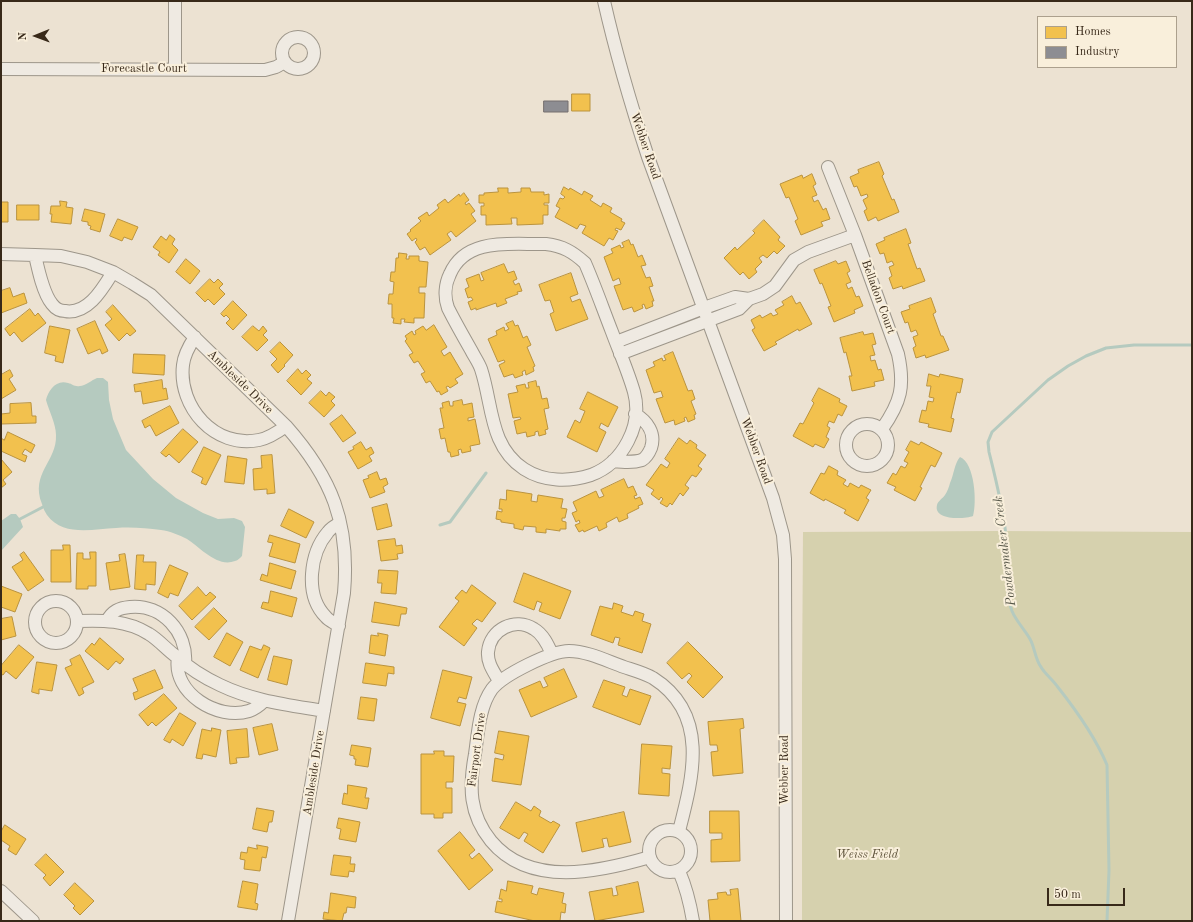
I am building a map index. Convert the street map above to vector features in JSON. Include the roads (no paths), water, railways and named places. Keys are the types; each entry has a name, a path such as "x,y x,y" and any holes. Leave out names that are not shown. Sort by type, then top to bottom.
{"street":[{"path":"175,1 175,69"},
{"name":"Webber Road","path":"604,1 618,57 638,125 708,322 773,498 783,535 785,567 786,921"},
{"name":"Forecastle Court","path":"1,69 265,70 276,67 285,62"},
{"name":"Belladon Court","path":"828,166 855,235 902,369 902,385 898,400 892,414 882,429"},
{"path":"620,354 739,309 749,299 763,294 775,286 794,260 808,252 855,235"},
{"path":"546,244 567,249 577,255 585,263 620,354 634,392 635,414 633,428 619,455 603,469 583,478 557,480 535,474 524,469 508,454 499,441 494,428 481,368 447,305 446,287 452,269 466,253 482,246 546,244"},
{"name":"Ambleside Drive","path":"1,254 61,256 87,262 113,272 151,295 286,426 304,446 327,483 340,523 346,571 339,626 288,921"},
{"path":"35,255 37,267 52,305 60,310 69,312 79,310 88,304 102,289 113,272"},
{"path":"616,342 735,297 749,299"},
{"path":"195,337 187,349 183,364 182,379 189,405 207,427 230,438 245,441 259,440 270,436 286,426"},
{"path":"613,461 634,462 643,459 649,454 653,439 652,432 644,421 635,414"},
{"path":"339,626 326,618 320,609 312,583 312,569 315,554 318,548 329,530 340,523"},
{"path":"107,620 110,614 122,608 135,606 153,610 169,620 180,635 186,654 176,667 179,676 192,696 209,707 220,711 229,712 249,711 264,701"},
{"path":"78,621 107,620 133,626 149,634 182,661 220,685 264,701 324,711"},
{"path":"499,681 491,669 488,653 490,643 502,628 509,625 519,624 536,629 546,640 552,654"},
{"name":"Fairport Drive","path":"650,857 612,867 586,871 547,871 518,863 494,845 477,820 472,804 471,788 472,770 482,712 485,701 491,690 499,681 508,675 552,654 569,651 585,653 651,677 666,687 677,699 687,715 693,754 692,776 679,831"},
{"path":"672,829 679,831 688,839 692,851 688,863 679,871 667,872 661,870 656,867 650,857 650,843 659,832 672,829"},
{"path":"679,871 689,899 693,921"},
{"path":"1,891 33,921"}],"waterway":[{"name":"Powdermaker Creek","path":"1107,921 1109,871 1107,765 1085,724 1039,664 1030,639 1012,611 1009,602 1007,583 1007,545 1005,525 988,442 992,432 1048,380 1086,356 1106,348 1134,345 1192,345"},
{"path":"440,525 450,522 486,473"},
{"path":"20,519 43,507"}],"park label":[{"name":"Weiss Field","path":"867,855"}]}
